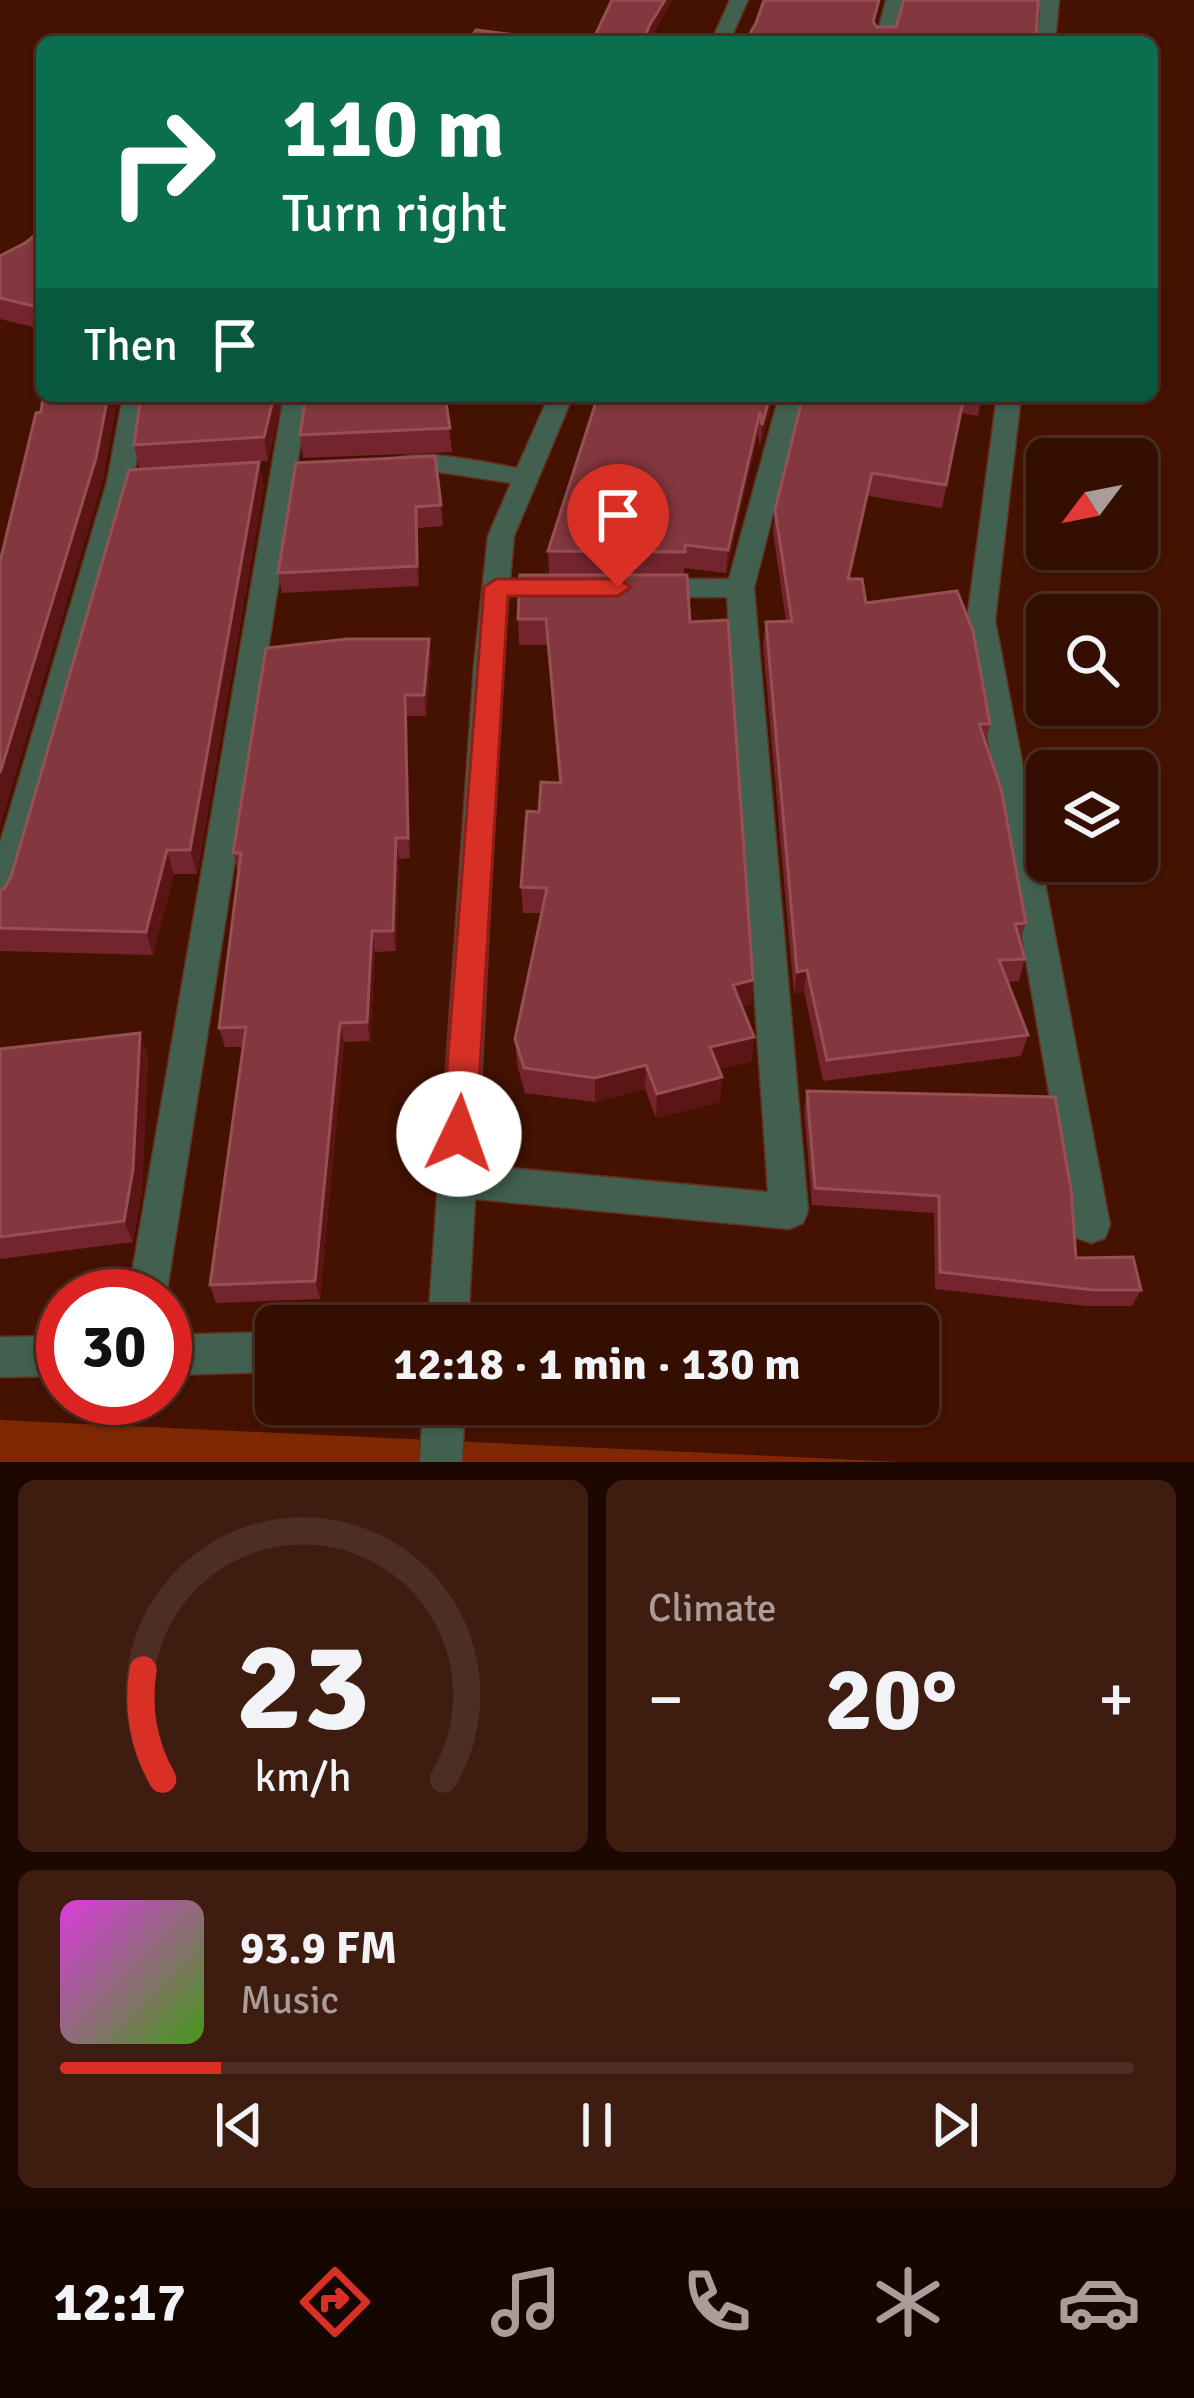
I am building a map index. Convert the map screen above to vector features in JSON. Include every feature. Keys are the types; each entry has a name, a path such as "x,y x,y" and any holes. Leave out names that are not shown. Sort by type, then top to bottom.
{"street":[{"path":"723,36 739,0"},
{"path":"886,36 895,0"},
{"path":"972,0 1049,4 1046,36"},
{"path":"0,899 132,481 135,402"},
{"path":"152,1269 295,402"},
{"path":"449,1305 507,587 501,536 558,402"},
{"path":"456,1180 789,1211 740,588 789,402"},
{"path":"1008,402 981,620 1091,1225"},
{"path":"367,467 432,463 526,477"},
{"path":"629,588 740,588"},
{"path":"192,1354 255,1353"},
{"path":"0,1357 36,1356"},
{"path":"441,1462 443,1425"}],"shaded area":[{"path":"0,1420 903,1462 0,1462"}],"building":[{"path":"612,0 665,0 645,36 595,36"},
{"path":"764,0 879,0 873,22 877,27 896,27 904,0 1038,0 1036,36 748,36"},
{"path":"476,30 525,36 472,36"},
{"path":"36,235 36,307 0,298 0,256"},
{"path":"42,402 107,402 96,458 0,773 0,562 36,413 41,412"},
{"path":"140,402 273,402 264,437 134,445"},
{"path":"305,402 446,402 450,428 300,435"},
{"path":"596,402 768,402 762,425 760,412 728,550 685,545 685,552 548,551"},
{"path":"802,402 963,402 946,485 872,473 848,579 862,579 866,603 957,591 973,631 990,724 979,724 1001,789 1026,923 1015,924 1025,959 999,960 1028,1035 827,1060 807,970 797,972 766,622 792,621 775,510"},
{"path":"435,456 441,505 416,507 417,566 278,573 296,463"},
{"path":"259,462 190,850 167,850 146,932 0,928 0,890 11,877 129,470"},
{"path":"520,575 687,575 690,622 728,620 753,980 733,985 754,1037 710,1047 722,1077 657,1094 646,1065 595,1078 524,1068 515,1039 547,888 521,887 527,811 539,812 541,782 561,783 546,619 518,619"},
{"path":"347,639 429,639 424,695 405,695 408,838 396,838 393,931 372,931 367,1022 340,1023 315,1281 210,1285 246,1027 219,1028 241,853 233,853 266,648"},
{"path":"140,1033 133,1169 124,1221 0,1237 0,1049"},
{"path":"807,1091 1055,1097 1071,1189 1076,1258 1133,1257 1141,1290 1094,1290 940,1272 939,1196 815,1188"}],"route":[{"path":"459,1134 496,587 618,587"}]}
